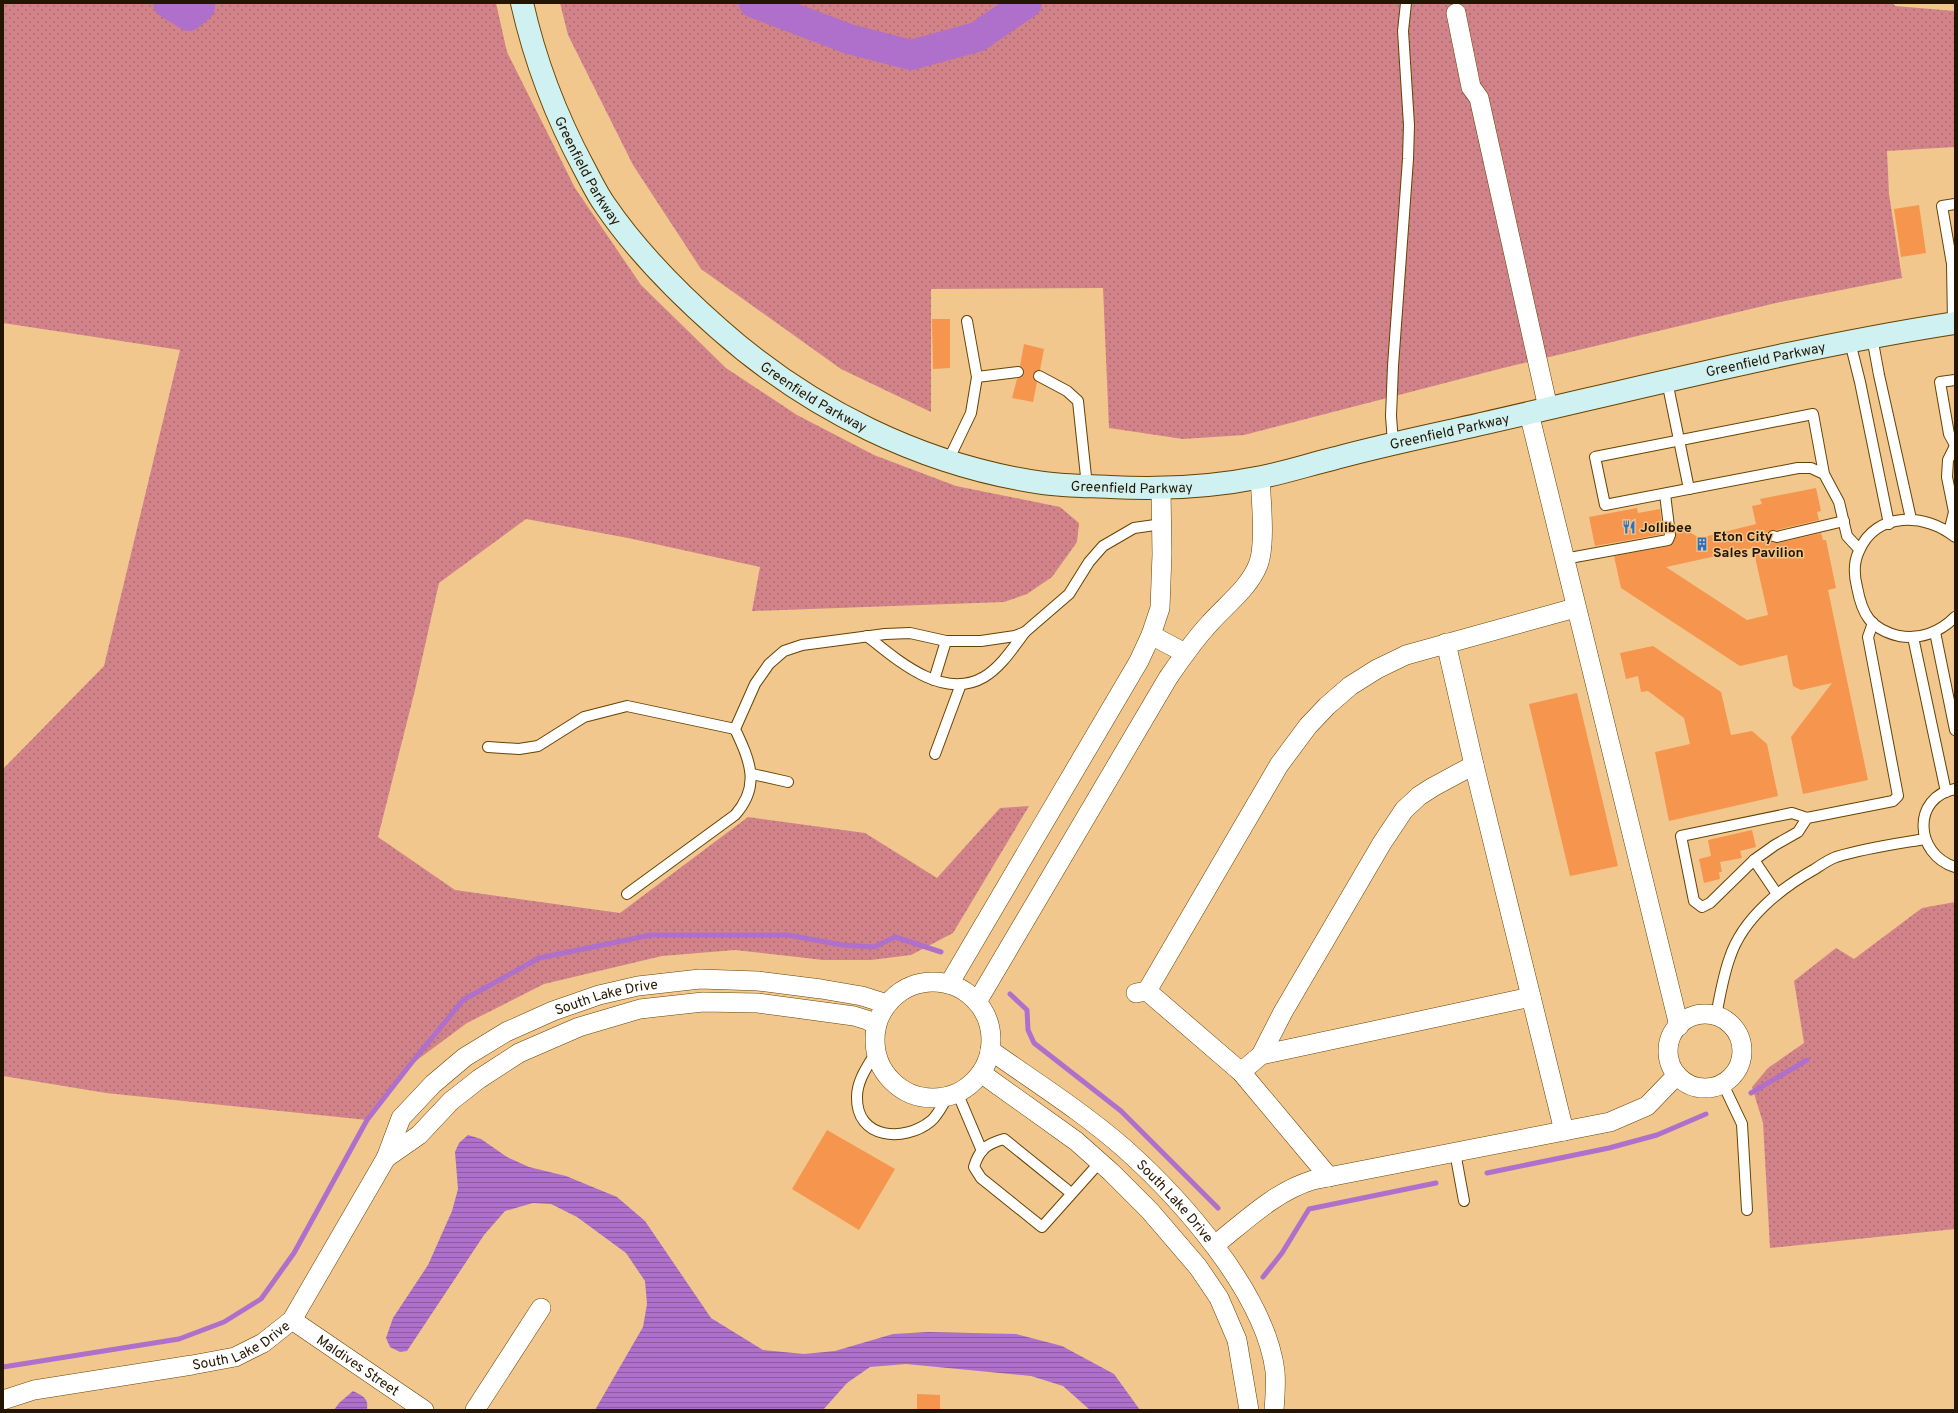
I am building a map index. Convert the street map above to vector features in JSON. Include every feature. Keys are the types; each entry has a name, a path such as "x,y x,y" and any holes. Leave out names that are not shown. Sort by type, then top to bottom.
{"main road":[{"name":"Greenfield Parkway","path":"522,3 529,37 550,99 602,203 636,246 680,295 748,355 810,396 876,434 948,461 983,471 1043,483 1161,489 1260,477 1392,443 1667,381 1872,337 1954,323"}],"street":[{"path":"1456,13 1471,87 1468,100 1537,411 1564,560 1679,1026"},
{"path":"977,1002 1184,653 1251,579 1259,564 1262,543 1260,477"},
{"path":"949,984 1139,661 1151,635 1160,608 1162,554 1161,489"},
{"path":"1329,1177 1241,1072 1141,992 1280,765 1308,726 1327,706 1350,686 1377,669 1406,655 1575,608"},
{"path":"1151,635 1184,653"},
{"path":"1446,643 1474,765 1564,1131"},
{"path":"1241,1072 1261,1055 1283,1012 1382,843 1404,810 1419,796 1433,787 1474,765"},
{"name":"South Lake Drive","path":"3,1400 34,1390 235,1357 263,1343 292,1320 386,1158 401,1118 433,1084 465,1057 506,1032 553,1011 599,995 638,986 666,982 726,980 821,989 862,996 888,1004"},
{"path":"932,982 949,984 977,1002 986,1016 991,1033 990,1050 981,1073 970,1084 952,1094 932,1098 917,1095 903,1089 891,1079 882,1067 876,1052 876,1025 888,1004 898,993 914,985 932,982"},
{"path":"1261,1055 1531,997"},
{"name":"South Lake Drive","path":"386,1158 419,1135 451,1101 479,1079 519,1054 579,1028 640,1009 703,1002 758,1003 854,1016 867,1020 876,1025"},
{"path":"1703,1014 1716,1016 1729,1023 1738,1034 1742,1047 1741,1062 1734,1074 1724,1084 1712,1088 1699,1088 1687,1083 1677,1075 1670,1063 1668,1050 1671,1037 1679,1026 1690,1018 1703,1014"},
{"name":"South Lake Drive","path":"990,1050 1087,1119 1124,1148 1161,1184 1215,1245 1244,1289 1266,1335 1275,1371 1274,1410"},
{"name":"South Lake Drive","path":"981,1073 1076,1141 1100,1162 1150,1211 1198,1267 1219,1298 1237,1340 1249,1410"},
{"path":"1215,1245 1261,1208 1298,1185 1329,1177 1610,1122 1647,1106 1677,1075"},
{"path":"475,1410 541,1308"},
{"name":"Maldives Street","path":"292,1320 424,1410"}],"lane":[{"path":"1392,443 1392,386 1408,159 1409,125 1403,31 1406,3"},
{"path":"1954,323 1952,264 1942,206 1955,204"},
{"path":"948,461 971,413 977,376 967,321"},
{"path":"1872,337 1911,519"},
{"path":"1850,342 1860,382 1888,524"},
{"path":"977,376 1018,372"},
{"path":"1039,376 1067,390 1078,401 1086,486"},
{"path":"1955,380 1940,382 1949,434 1955,445 1948,460 1947,477 1954,512 1952,535 1929,522 1911,519 1888,524 1874,532 1859,550 1855,559 1854,576 1860,607 1873,623 1893,634 1912,637 1934,632 1955,618"},
{"path":"1667,381 1689,489"},
{"path":"1824,474 1811,468 1798,468 1605,505 1595,457 1812,414 1824,474 1839,502 1847,536 1859,550"},
{"path":"1564,560 1668,540 1670,535 1665,494"},
{"path":"1773,536 1777,537 1844,522"},
{"path":"867,636 906,666 934,680 961,684 983,677 1003,660 1025,632 1069,594 1089,562 1103,546 1134,528 1162,524"},
{"path":"1807,818 1798,832 1775,845 1754,860 1710,904 1702,908 1694,901 1681,836 1792,813 1807,818 1892,801 1898,796 1868,637 1873,623"},
{"path":"627,894 735,815 744,805 752,774 748,757 735,730 754,684 769,664 784,652 802,645 867,636 910,633 946,641 981,641 1015,636 1025,632"},
{"path":"1934,632 1955,730"},
{"path":"1912,637 1950,790 1933,802 1928,808 1924,823 1925,839 1934,854 1940,860 1955,867"},
{"path":"934,680 946,641"},
{"path":"935,754 961,684"},
{"path":"488,747 518,749 538,746 584,717 627,706 735,730"},
{"path":"752,774 788,782"},
{"path":"1716,1016 1730,956 1741,936 1761,908 1777,894 1797,879 1834,858 1863,850 1925,839"},
{"path":"1754,860 1777,894"},
{"path":"876,1052 859,1084 857,1097 859,1113 866,1124 882,1134 894,1135 918,1129 931,1121 952,1094 982,1151"},
{"path":"1724,1084 1742,1124 1747,1210"},
{"path":"1071,1193 1004,1139 990,1143 977,1158 974,1167 981,1178 1042,1227 1100,1162"},
{"path":"1455,1152 1464,1200"}],"shaded area":[{"path":"3,3 496,3 507,52 575,188 641,285 726,368 797,415 874,455 956,486 1060,507 1079,523 1077,542 1052,577 1027,594 1004,602 752,611 760,567 628,538 526,519 439,583 415,690 378,837 455,890 620,913 748,817 865,833 937,878 1000,808 1029,806 953,933 911,955 871,960 823,960 735,950 662,956 544,984 467,1023 409,1066 367,1120 106,1093 3,1076 3,769 104,666 180,350 3,323"},
{"path":"560,3 1893,3 1895,6 1955,11 1955,147 1887,151 1889,194 1902,278 1776,303 1507,367 1244,435 1183,439 1109,428 1103,288 931,289 931,412 841,369 701,269 633,165 568,35"},
{"path":"1955,902 1955,1229 1770,1248 1763,1123 1752,1087 1768,1068 1804,1043 1794,981 1836,948 1854,959 1922,908"},
{"path":"468,1135 481,1139 507,1157 529,1167 566,1176 617,1197 645,1221 711,1318 763,1350 804,1354 835,1351 893,1334 928,1332 1016,1334 1062,1346 1114,1374 1140,1410 1090,1410 1063,1386 1031,1376 906,1364 870,1367 847,1383 823,1410 595,1410 643,1327 647,1304 645,1281 626,1253 577,1217 551,1204 533,1203 505,1211 484,1235 407,1351 400,1352 390,1347 386,1338 393,1318 428,1265 452,1211 458,1189 455,1152 459,1143"},
{"path":"353,1391 360,1394 366,1400 367,1410 334,1410 339,1403"}],"building":[{"path":"1919,205 1926,253 1901,257 1894,209"},
{"path":"932,319 950,319 950,368 933,369"},
{"path":"1024,344 1044,349 1040,370 1035,371 1033,376 1037,382 1033,402 1012,398 1017,379 1022,377 1024,374 1023,368 1020,366"},
{"path":"1816,488 1821,511 1817,512 1819,520 1777,530 1771,530 1768,532 1767,537 1771,542 1778,543 1821,533 1823,540 1826,540 1836,588 1828,590 1868,780 1803,794 1791,737 1832,683 1801,690 1793,686 1787,655 1740,666 1621,588 1614,556 1670,546 1674,542 1676,533 1687,531 1700,538 1756,524 1752,506 1762,504 1760,499","holes":["1753,548 1768,615 1747,620 1666,567"]},
{"name":"Jollibee","path":"1637,508 1638,513 1660,509 1663,534 1595,546 1589,517"},
{"path":"1653,646 1721,692 1731,735 1752,731 1767,744 1778,796 1669,821 1655,752 1690,744 1684,718 1648,691 1641,692 1638,676 1626,679 1620,653"},
{"path":"1577,693 1618,866 1570,876 1529,704"},
{"path":"1752,830 1756,847 1740,851 1742,858 1720,862 1722,872 1719,872 1720,879 1704,883 1699,859 1711,856 1708,840"},
{"path":"827,1130 895,1169 859,1230 792,1189"},
{"path":"917,1394 940,1395 940,1410 917,1410"}],"waterway":[{"path":"168,3 189,16 200,7 200,3"},
{"path":"754,3 849,39 911,55 977,37 1027,3"},
{"path":"3,1367 179,1339 224,1322 261,1299 294,1253 367,1120 409,1066 463,1000 539,958 651,935 788,935 842,945 874,947 895,937 941,952"},
{"path":"1010,994 1027,1010 1028,1030 1034,1043 1121,1111 1218,1208"},
{"path":"1751,1093 1807,1060"},
{"path":"1487,1173 1609,1148 1657,1135 1706,1114"},
{"path":"1263,1277 1282,1253 1309,1209 1436,1183"}],"place":[{"name":"Jollibee","path":"1629,527"},
{"name":"Eton City Sales Pavilion","path":"1702,544"}]}
